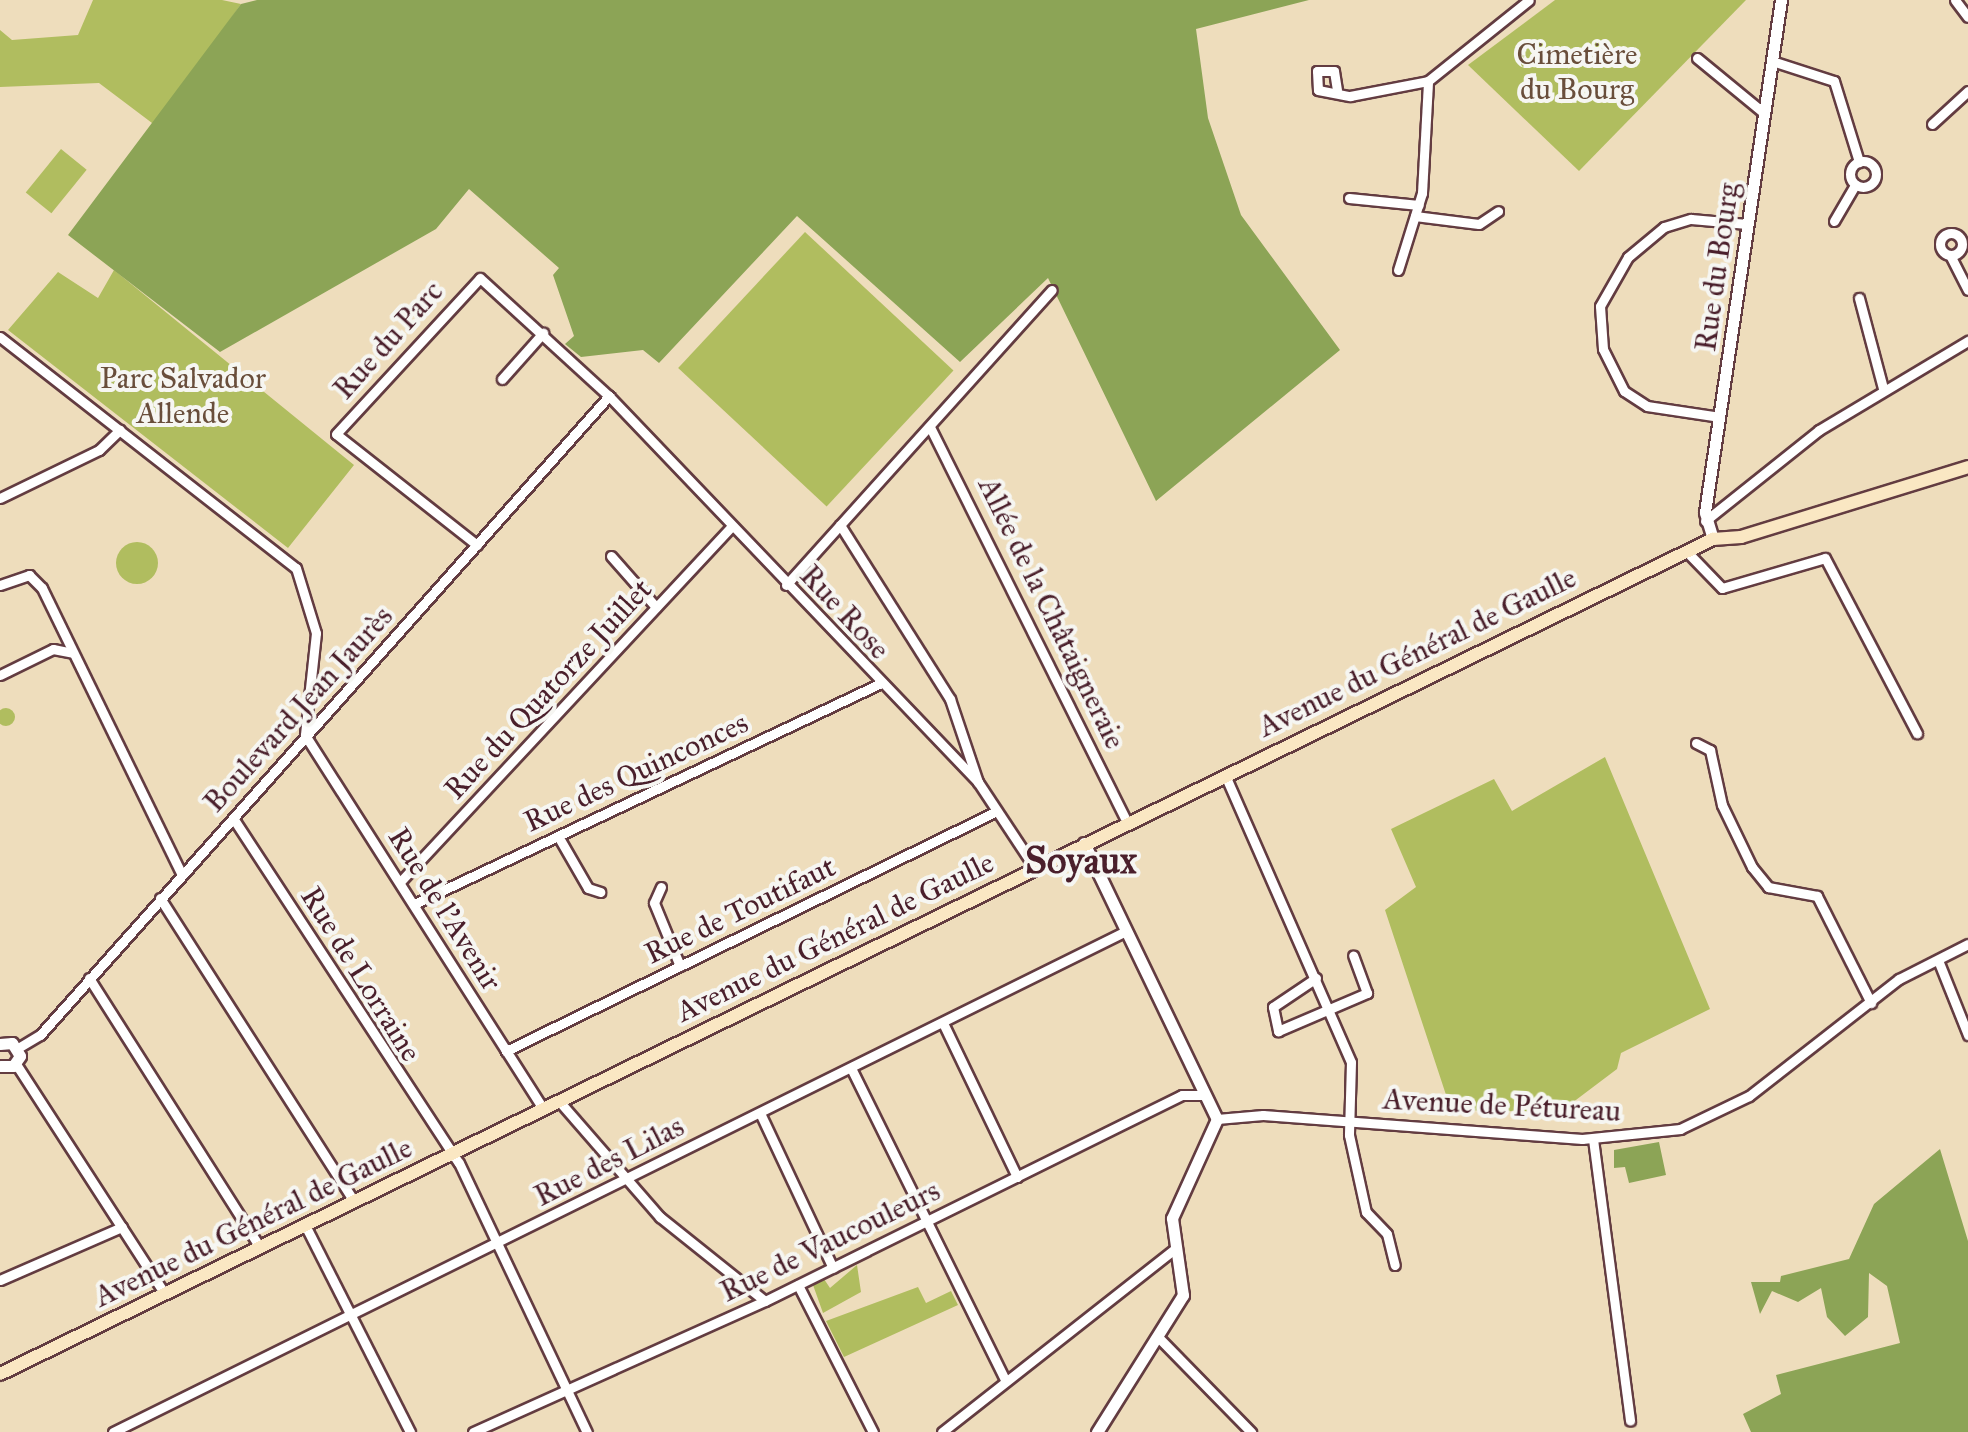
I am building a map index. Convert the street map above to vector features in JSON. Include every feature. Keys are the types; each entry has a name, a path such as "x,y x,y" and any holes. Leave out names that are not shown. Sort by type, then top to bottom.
{"main road":[{"name":"Avenue du Général de Gaulle","path":"0,1374 1127,822 1690,555 1713,539 1741,537 1968,467"}],"street":[{"path":"1337,90 1350,96 1428,81 1529,0"},
{"name":"Rue du Bourg","path":"1705,521 1781,0"},
{"path":"1955,0 1968,17"},
{"path":"1697,58 1764,113"},
{"path":"1772,61 1834,81 1859,162"},
{"path":"1398,270 1419,205 1428,81"},
{"path":"1932,124 1968,91"},
{"path":"1855,185 1850,174 1859,162"},
{"path":"1855,185 1867,186 1875,177 1871,165 1859,162"},
{"path":"1834,221 1855,185"},
{"path":"1349,198 1419,205"},
{"path":"1415,216 1479,224 1498,211"},
{"path":"1720,417 1647,406 1624,391 1603,349 1600,306 1628,257 1664,227 1691,219 1747,224"},
{"path":"1950,255 1968,290"},
{"name":"Rue du Parc","path":"477,545 336,434 480,278 609,396"},
{"path":"786,585 1052,290"},
{"path":"1859,298 1883,388"},
{"path":"502,379 543,333"},
{"path":"0,352 4,340 296,568 316,633 305,735"},
{"path":"1713,539 1705,521 1778,459 1883,388 1968,341"},
{"name":"Boulevard Jean Jaurès","path":"18,1048 40,1035 609,396"},
{"name":"Rue Rose","path":"609,396 879,684 978,782 995,812 1035,868"},
{"name":"Allée de la Châtaigneraie","path":"930,427 1127,822"},
{"path":"0,498 99,450 120,430"},
{"path":"840,525 950,699 978,782"},
{"name":"Rue du Quatorze Juillet","path":"400,882 731,527"},
{"path":"1690,555 1722,588 1825,558 1917,733"},
{"path":"611,556 656,607"},
{"path":"0,585 34,578 182,875"},
{"path":"0,675 53,649 73,653"},
{"name":"Rue des Quinconces","path":"414,904 879,684"},
{"name":"Rue de l'Avenir","path":"305,735 543,1108"},
{"path":"1696,743 1710,750 1722,805 1752,867 1768,887 1817,896 1871,1003"},
{"path":"1225,775 1351,1062 1352,1120 1366,1212 1387,1234 1395,1265"},
{"name":"Rue de Toutifaut","path":"506,1051 995,812"},
{"name":"Rue de Lorraine","path":"233,818 451,1154 587,1432"},
{"path":"558,836 588,888 600,892"},
{"path":"1084,843 1217,1119 1172,1218 1185,1287 1159,1338 1097,1432"},
{"path":"661,887 654,903 680,966"},
{"path":"160,898 354,1201"},
{"name":"Rue des Lilas","path":"113,1432 352,1313 629,1181 1126,931"},
{"name":"Avenue de Pétureau","path":"1217,1119 1352,1120 1593,1139 1710,1120 1871,1003 1968,944"},
{"path":"1316,978 1269,1013 1278,1031 1367,993 1353,955"},
{"path":"1938,960 1968,1035"},
{"path":"89,978 260,1247"},
{"path":"943,1023 1017,1177"},
{"path":"0,1043 18,1048 16,1064 165,1294"},
{"path":"1,1069 16,1064"},
{"path":"851,1068 924,1223 1006,1381"},
{"name":"Rue de Vaucouleurs","path":"473,1432 765,1301 1182,1095 1205,1095"},
{"path":"559,1101 693,1248 765,1301"},
{"path":"760,1113 833,1268"},
{"path":"1593,1139 1630,1421"},
{"path":"305,1225 410,1432"},
{"path":"0,1280 122,1227"},
{"path":"942,1432 1176,1248"},
{"path":"798,1285 873,1432"},
{"path":"1159,1338 1251,1432"}],"green space":[{"path":"93,0 222,0 241,4 156,126 99,83 0,87 0,30 12,40 78,35"},
{"path":"257,0 1309,0 1196,29 1208,118 1241,215 1340,350 1156,501 1048,278 960,362 797,216 659,363 643,350 581,357 565,344 574,336 553,275 559,268 469,189 436,229 220,352 68,235 241,4"},
{"name":"Cimetière du Bourg","path":"1555,0 1746,0 1579,171 1468,65"},
{"path":"61,149 87,170 51,213 26,193"},
{"path":"805,232 953,370 827,506 678,368"},
{"name":"Parc Salvador Allende","path":"114,270 354,465 288,548 8,330 58,272 98,298"},
{"path":"137,542 152,548 158,563 152,578 137,584 122,578 116,563 122,548"},
{"path":"2,708 10,708 15,717 13,724 2,726 -3,721 -3,713"},
{"path":"1605,757 1710,1009 1621,1053 1617,1069 1560,1112 1451,1110 1385,910 1416,887 1391,829 1494,779 1512,811"},
{"path":"1659,1142 1666,1175 1629,1183 1625,1167 1614,1168 1614,1150"},
{"path":"1940,1149 1968,1241 1968,1432 1751,1432 1743,1414 1781,1394 1776,1375 1900,1343 1887,1286 1869,1273 1868,1317 1845,1336 1827,1317 1821,1288 1798,1302 1772,1291 1760,1314 1751,1282 1780,1282 1781,1276 1849,1259 1874,1204"},
{"path":"857,1265 861,1292 823,1313 813,1285 824,1279 830,1288"},
{"path":"918,1287 926,1303 951,1291 958,1305 844,1357 826,1321"}],"district":[{"name":"Soyaux","path":"1081,861"}]}
